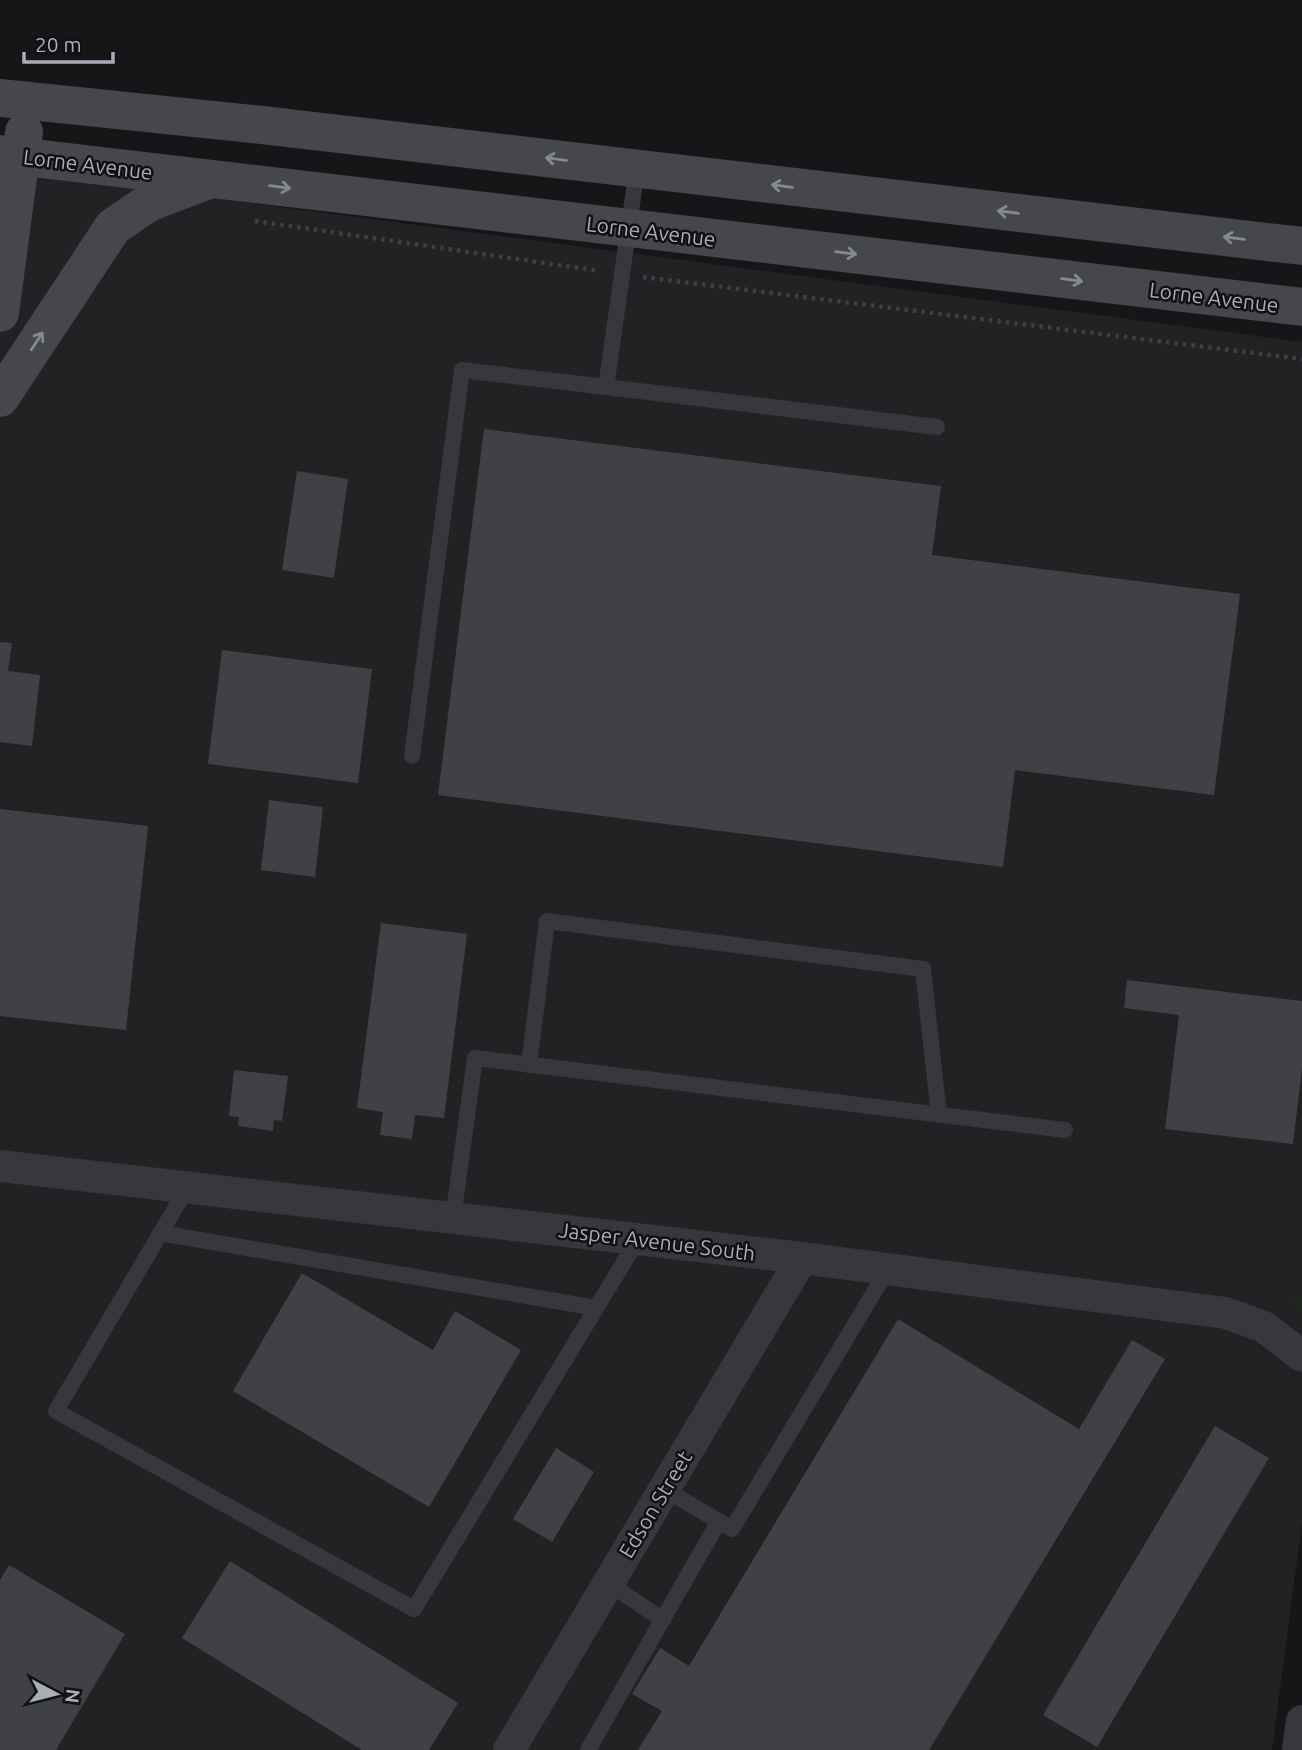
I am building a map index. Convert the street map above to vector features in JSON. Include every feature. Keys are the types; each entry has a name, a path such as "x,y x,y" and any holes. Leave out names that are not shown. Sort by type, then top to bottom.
{"main road":[{"path":"0,313 14,99 1302,246"},
{"name":"Lorne Avenue","path":"10,155 1302,307"},
{"path":"0,398 113,227 148,203 212,179"}],"street":[{"name":"Jasper Avenue South","path":"0,1166 802,1258 1226,1313 1264,1327 1302,1356"},
{"name":"Edson Street","path":"509,1750 802,1258"},
{"path":"1298,1750 1302,1721"}],"lane":[{"path":"606,387 637,169"},
{"path":"412,756 461,370 937,427"},
{"path":"529,1065 547,921 923,969 939,1115"},
{"path":"453,1218 475,1058 1065,1130"},
{"path":"187,1188 56,1411 414,1609 638,1239"},
{"path":"160,1233 596,1308"},
{"path":"664,1489 732,1529 888,1269"},
{"path":"588,1750 719,1521"},
{"path":"608,1583 663,1620"}],"shaded area":[{"path":"0,170 1302,342 1302,1523 1272,1750 0,1750"},
{"path":"1278,1294 1302,1295 1302,1313"}],"building":[{"path":"484,429 941,486 932,555 1240,594 1214,795 1015,770 1003,867 438,795"},
{"path":"297,471 348,479 334,578 282,570"},
{"path":"0,642 12,643 8,671 40,675 32,746 0,742"},
{"path":"222,650 372,669 358,783 208,764"},
{"path":"269,800 323,807 315,877 261,870"},
{"path":"0,809 148,826 126,1030 0,1016"},
{"path":"381,923 467,934 444,1118 415,1115 412,1139 380,1135 383,1112 357,1108"},
{"path":"1127,980 1302,1001 1302,1069 1293,1144 1165,1129 1179,1015 1124,1008"},
{"path":"234,1070 288,1076 282,1121 274,1120 273,1131 238,1126 239,1117 229,1116"},
{"path":"302,1273 433,1350 455,1311 521,1350 429,1507 233,1391"},
{"path":"898,1319 1079,1429 1132,1340 1165,1359 929,1750 638,1750 662,1711 632,1694 660,1648 689,1666"},
{"path":"1215,1426 1269,1458 1097,1747 1043,1715"},
{"path":"556,1448 594,1472 552,1542 513,1519"},
{"path":"230,1561 458,1703 429,1750 362,1750 182,1638"},
{"path":"9,1565 125,1634 56,1750 0,1750 0,1580"}]}
